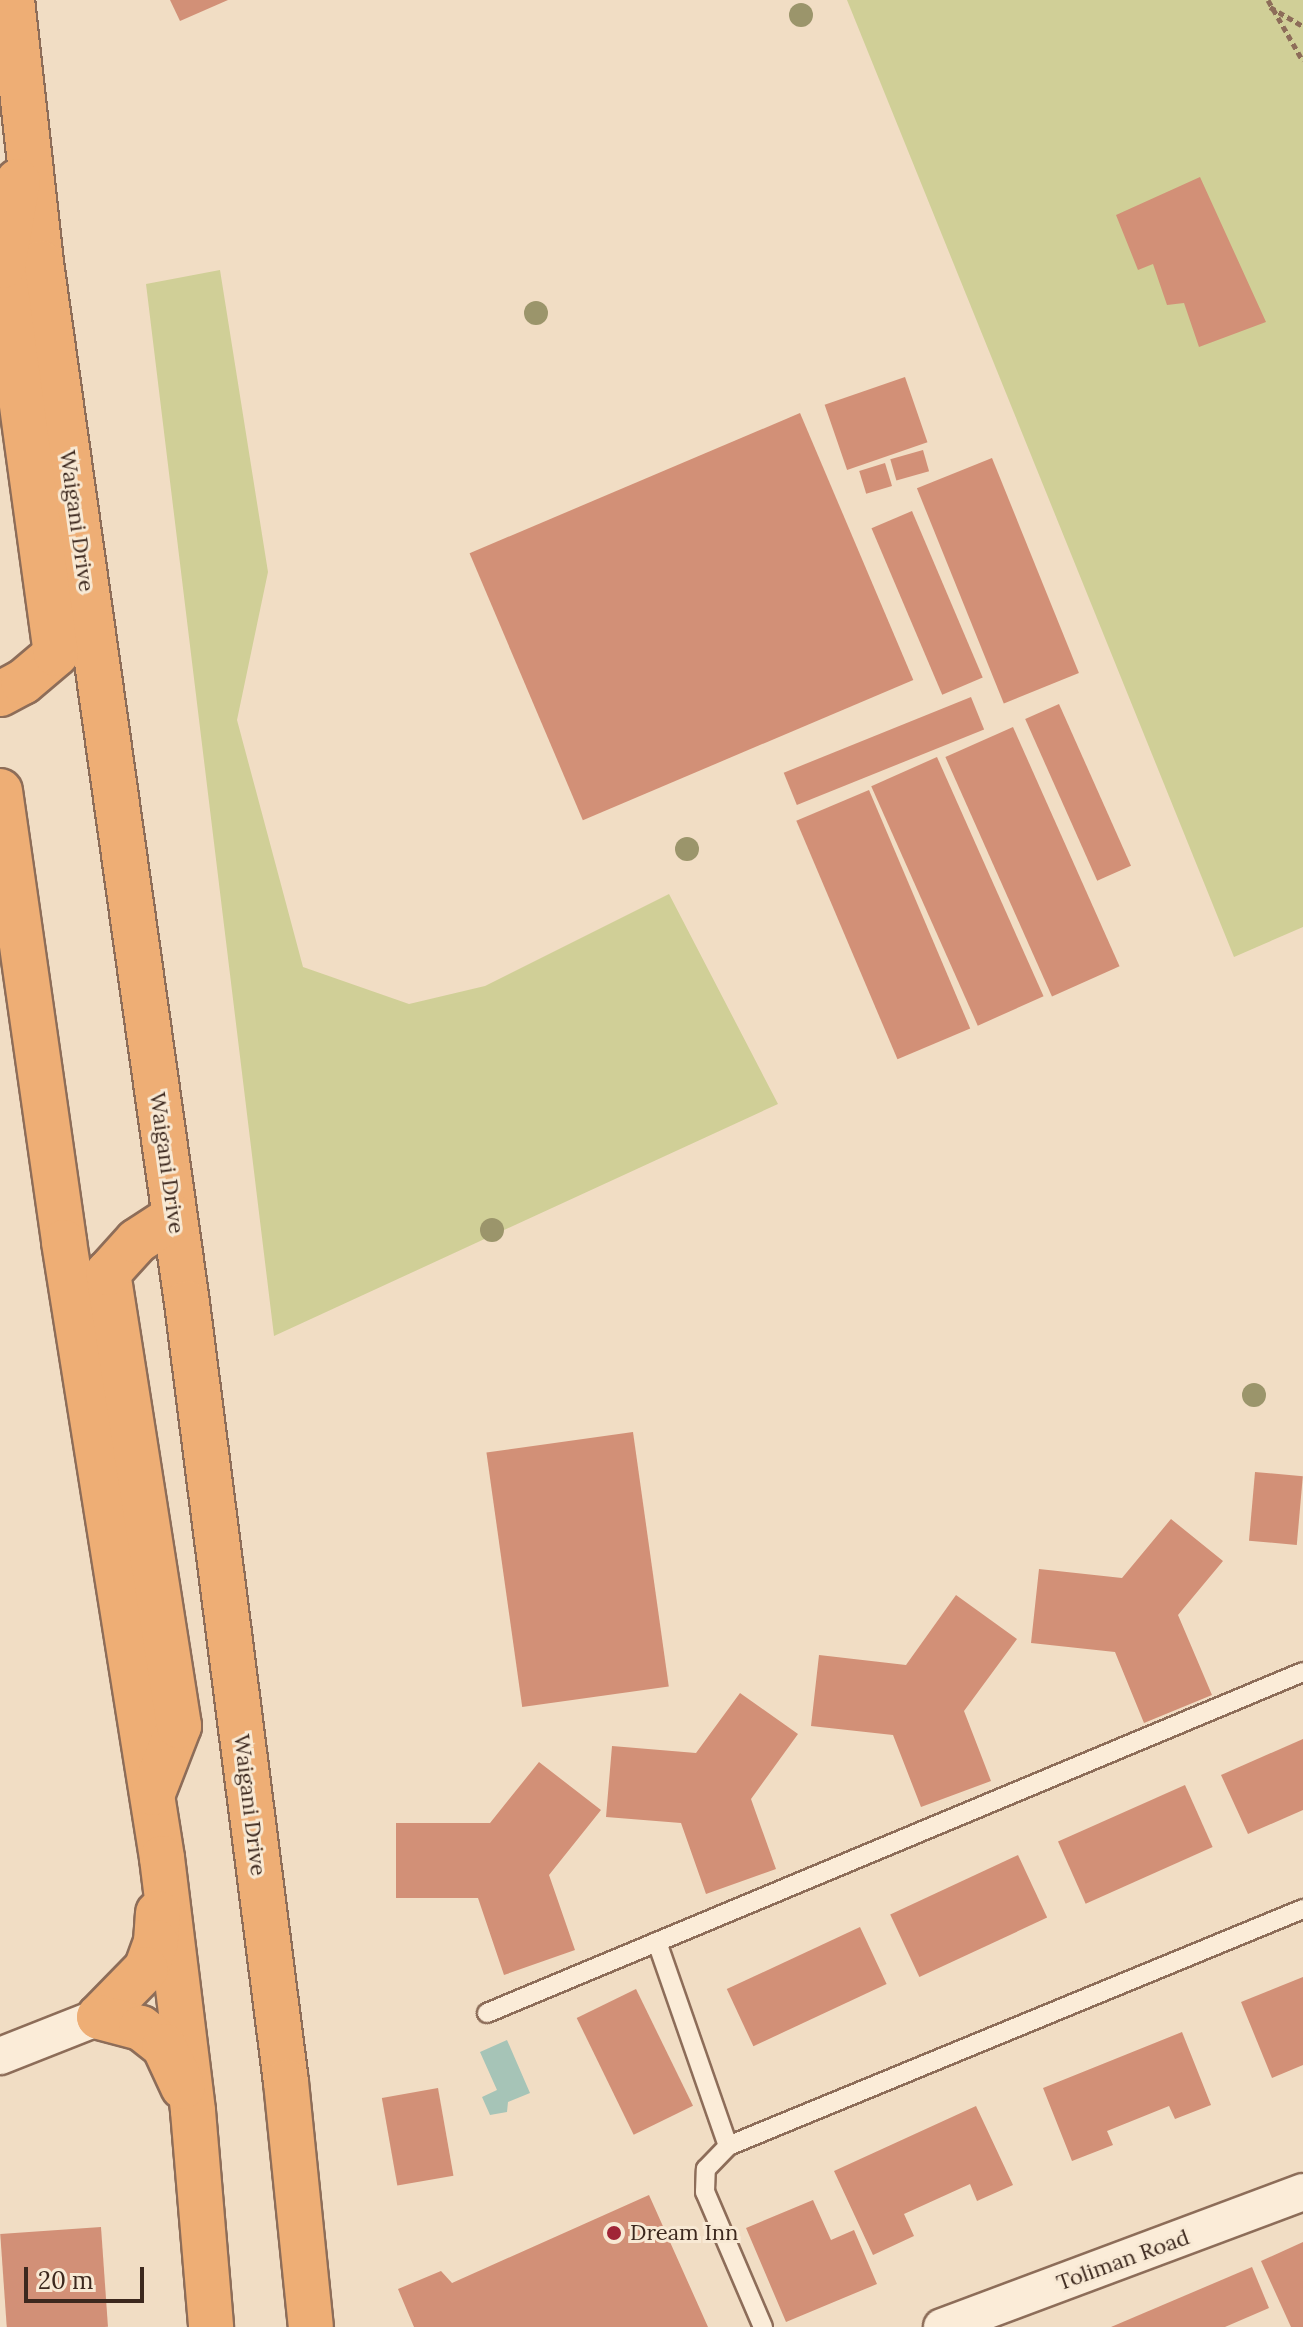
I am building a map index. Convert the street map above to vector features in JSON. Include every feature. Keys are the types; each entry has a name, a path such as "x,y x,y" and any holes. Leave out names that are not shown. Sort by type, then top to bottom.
{"highway":[{"name":"Waigani Drive","path":"12,0 26,132 174,1217 286,2082 311,2327"},
{"path":"0,694 23,682 56,654 3,266 26,132"},
{"path":"0,791 64,1242 162,1858 193,2111 211,2327"},
{"path":"152,1795 179,1726 108,1273 137,1241 174,1217"},
{"path":"162,1858 156,1942 146,1969 99,2017 141,2028 164,2046 193,2111"}],"street":[{"path":"0,2056 99,2017"},
{"name":"Toliman Road","path":"942,2327 1303,2192"}],"lane":[{"path":"487,2013 1303,1672"},
{"path":"763,2327 705,2192 706,2169 728,2146 1303,1909"},
{"path":"657,1942 728,2146"}],"path":[{"path":"1269,3 1303,26"},
{"path":"1269,3 1303,61"}],"shaded area":[{"path":"847,0 1303,0 1303,927 1234,957"},
{"path":"220,270 268,572 237,720 303,967 409,1004 485,986 669,894 778,1104 274,1336 146,284"},
{"path":"507,2040 530,2093 508,2102 507,2112 490,2115 482,2097 497,2090 480,2052"}],"building":[{"path":"170,0 228,0 180,21"},
{"path":"1200,177 1266,322 1199,347 1184,303 1167,305 1153,264 1138,270 1116,215"},
{"path":"905,377 927,442 847,470 825,405"},
{"path":"800,413 913,680 583,820 470,553"},
{"path":"923,450 929,471 896,481 890,459"},
{"path":"992,458 1079,673 1004,703 917,488"},
{"path":"885,463 892,486 866,494 859,471"},
{"path":"912,511 983,678 942,695 871,528"},
{"path":"971,697 984,729 797,805 784,773"},
{"path":"1059,704 1131,866 1097,881 1025,719"},
{"path":"1013,727 1120,966 1052,996 945,757"},
{"path":"937,757 1044,996 978,1026 871,786"},
{"path":"869,790 970,1028 897,1059 796,821"},
{"path":"633,1432 669,1686 522,1707 486,1453"},
{"path":"1255,1472 1303,1476 1297,1545 1249,1541"},
{"path":"1171,1519 1223,1561 1178,1615 1212,1695 1144,1723 1115,1652 1031,1643 1039,1569 1122,1578"},
{"path":"956,1595 1017,1639 964,1711 991,1781 921,1807 893,1735 811,1726 819,1655 906,1665"},
{"path":"740,1693 798,1734 751,1799 776,1869 706,1894 681,1823 606,1817 612,1746 696,1753"},
{"path":"1303,1739 1303,1810 1248,1834 1221,1775"},
{"path":"539,1762 601,1810 549,1875 575,1950 504,1975 478,1898 396,1898 396,1823 490,1823"},
{"path":"1185,1785 1213,1847 1086,1904 1058,1842"},
{"path":"1018,1855 1047,1918 919,1977 890,1915"},
{"path":"860,1927 887,1984 753,2046 727,1989"},
{"path":"1303,1977 1303,2065 1272,2078 1241,2002"},
{"path":"636,1989 693,2106 634,2135 577,2018"},
{"path":"1182,2032 1211,2105 1175,2119 1169,2106 1107,2131 1113,2145 1072,2161 1043,2088"},
{"path":"438,2088 453,2176 397,2186 382,2098"},
{"path":"976,2106 1013,2185 977,2201 970,2184 904,2214 914,2236 873,2255 834,2171"},
{"name":"Dream Inn","path":"649,2195 708,2327 414,2327 398,2289 441,2271 452,2283"},
{"path":"813,2200 831,2240 854,2230 877,2284 786,2322 746,2228"},
{"path":"101,2227 108,2327 7,2327 0,2234"},
{"path":"1303,2242 1303,2327 1291,2327 1261,2261"},
{"path":"1252,2267 1269,2308 1225,2327 1111,2327"}],"place":[{"name":"Dream Inn","path":"614,2233"}]}
